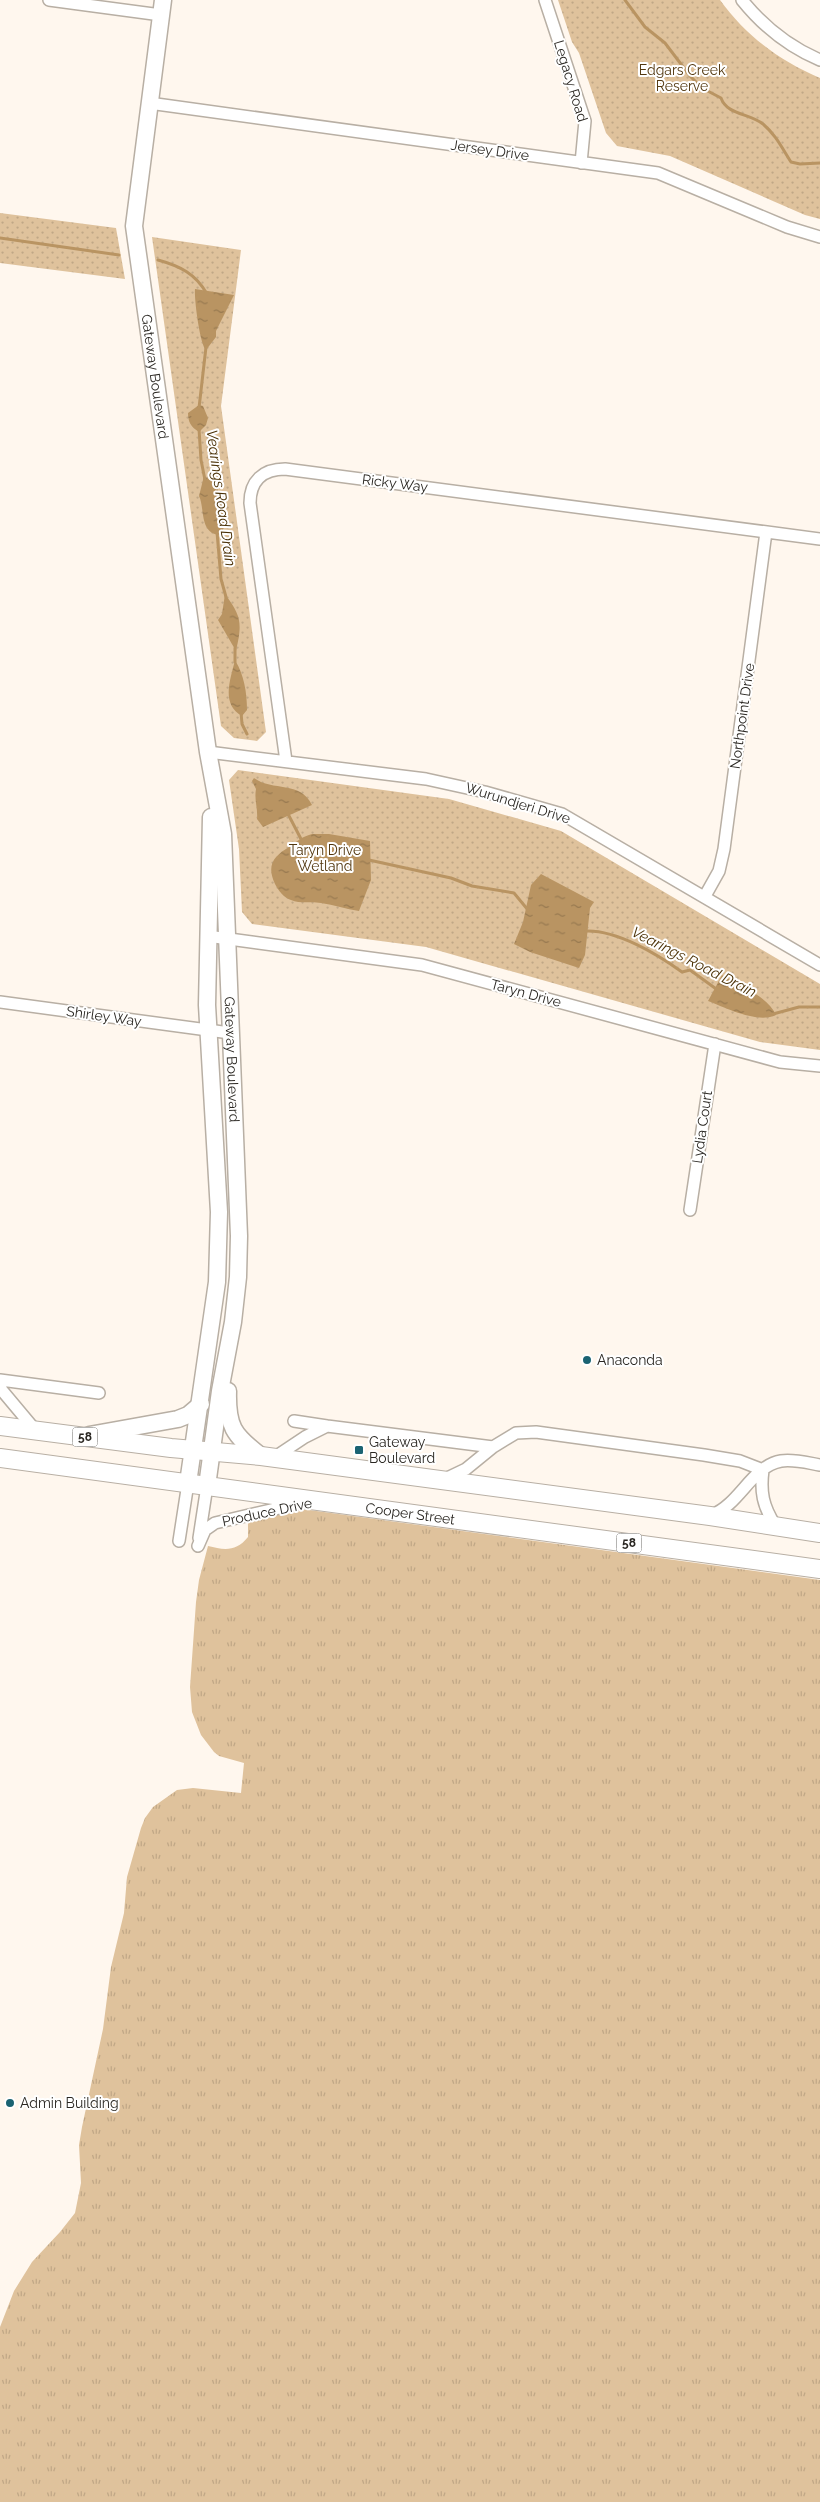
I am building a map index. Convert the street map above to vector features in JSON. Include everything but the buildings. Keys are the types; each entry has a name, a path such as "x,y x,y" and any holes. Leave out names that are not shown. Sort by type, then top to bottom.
{"main road":[{"name":"58","path":"0,1426 194,1451 212,1450 268,1456 775,1525 820,1533"},
{"name":"Cooper Street","path":"0,1458 820,1569"}],"street":[{"path":"49,0 162,8"},
{"name":"Legacy Road","path":"545,0 585,122 581,163"},
{"path":"742,0 753,14 783,39 820,60"},
{"name":"Gateway Boulevard","path":"162,8 134,226 208,752 223,834 239,1210 238,1277 229,1354 220,1391 207,1486"},
{"name":"Jersey Drive","path":"149,103 667,175 787,227 820,237"},
{"name":"Ricky Way","path":"286,761 250,503 250,494 255,481 268,470 285,468 820,539"},
{"name":"Northpoint Drive","path":"705,896 718,871 724,849 766,532"},
{"name":"Gateway Boulevard","path":"188,1483 201,1404 217,1282 219,1212 213,1084 208,1032 207,936 212,836 208,752"},
{"name":"Wurundjeri Drive","path":"208,752 459,785 546,809 573,819 820,965"},
{"name":"Taryn Drive","path":"207,936 422,965 780,1062 820,1066"},
{"name":"Shirley Way","path":"0,1002 208,1032 230,1033"},
{"name":"Lydia Court","path":"690,1210 715,1044"},
{"path":"219,1212 239,1210"},
{"path":"229,1354 228,1406 232,1426 238,1438 268,1456 327,1426"},
{"path":"0,1380 99,1393"},
{"path":"0,1388 36,1431"},
{"path":"80,1437 178,1419 188,1415 201,1404"},
{"path":"294,1421 494,1447"},
{"path":"441,1481 466,1469 516,1433 536,1432 740,1461 763,1470"},
{"path":"710,1516 733,1503 750,1482 763,1470 780,1462 820,1464"},
{"path":"763,1470 761,1488 763,1501 775,1525"},
{"path":"179,1541 188,1483"},
{"name":"Produce Drive","path":"207,1486 198,1546 205,1530 215,1523 288,1505 320,1501"}],"green space":[{"name":"Edgars Creek Reserve","path":"558,0 720,0 741,25 765,46 791,64 820,78 820,219 805,215 670,156 617,146 606,133 579,53 572,42"},
{"path":"0,213 116,228 125,279 0,263"},
{"path":"152,237 241,250 221,406 266,732 257,741 234,738 221,726"},
{"name":"Taryn Drive Wetland","path":"238,770 449,799 561,831 820,984 820,1050 760,1042 426,947 252,924 242,912 239,849 229,780"},
{"path":"294,1510 309,1510 820,1580 820,2502 0,2502 0,2327 14,2291 32,2262 75,2213 81,2183 79,2145 82,2127 103,2029 111,1967 124,1913 127,1877 141,1828 153,1807 177,1790 193,1788 241,1793 244,1763 219,1756 214,1752 201,1735 192,1712 190,1687 196,1602 199,1580 208,1546 230,1549 239,1545 248,1537 248,1519"}],"water":[{"path":"195,289 234,295 216,331 216,337 206,350 196,311"},
{"path":"199,405 203,406 208,418 206,425 199,432 191,424 188,413"},
{"path":"204,476 215,483 225,508 226,523 221,534 218,535 212,533 205,524 199,496"},
{"path":"225,594 238,615 240,627 236,651 218,620 222,614"},
{"path":"235,660 243,678 246,697 247,710 242,716 235,711 229,698 230,682"},
{"path":"254,778 269,785 301,792 312,805 263,827 257,819 256,789 252,781"},
{"path":"329,834 370,841 371,880 359,911 317,902 302,902 288,899 276,886 271,871 273,862 284,850 305,836"},
{"path":"541,874 594,902 590,908 585,955 579,968 530,952 514,944 523,922 531,885"},
{"path":"722,975 767,1002 776,1015 760,1018 733,1011 708,1001"}],"waterway":[{"path":"625,0 645,27 665,43 690,76 702,88 721,98 728,108 757,120 768,128 791,162 800,164 820,163"},
{"name":"Vearings Road Drain","path":"0,238 119,255"},
{"name":"Vearings Road Drain","path":"158,260 187,272 198,281 207,294"},
{"name":"Vearings Road Drain","path":"199,408 206,347"},
{"name":"Vearings Road Drain","path":"199,429 201,460 205,480"},
{"name":"Vearings Road Drain","path":"217,532 221,579 226,597"},
{"name":"Vearings Road Drain","path":"235,648 235,662"},
{"name":"Vearings Road Drain","path":"241,712 242,724 247,734"},
{"name":"Vearings Road Drain","path":"287,812 301,839"},
{"name":"Vearings Road Drain","path":"369,860 451,878 472,886 514,893 528,910"},
{"name":"Vearings Road Drain","path":"586,931 611,934 636,944 682,972 690,970 719,991"},
{"name":"Vearings Road Drain","path":"773,1014 799,1007 820,1007"}],"place":[{"name":"Anaconda","path":"587,1360"},
{"name":"Gateway Boulevard","path":"359,1450"},
{"name":"Admin Building","path":"10,2103"}]}
